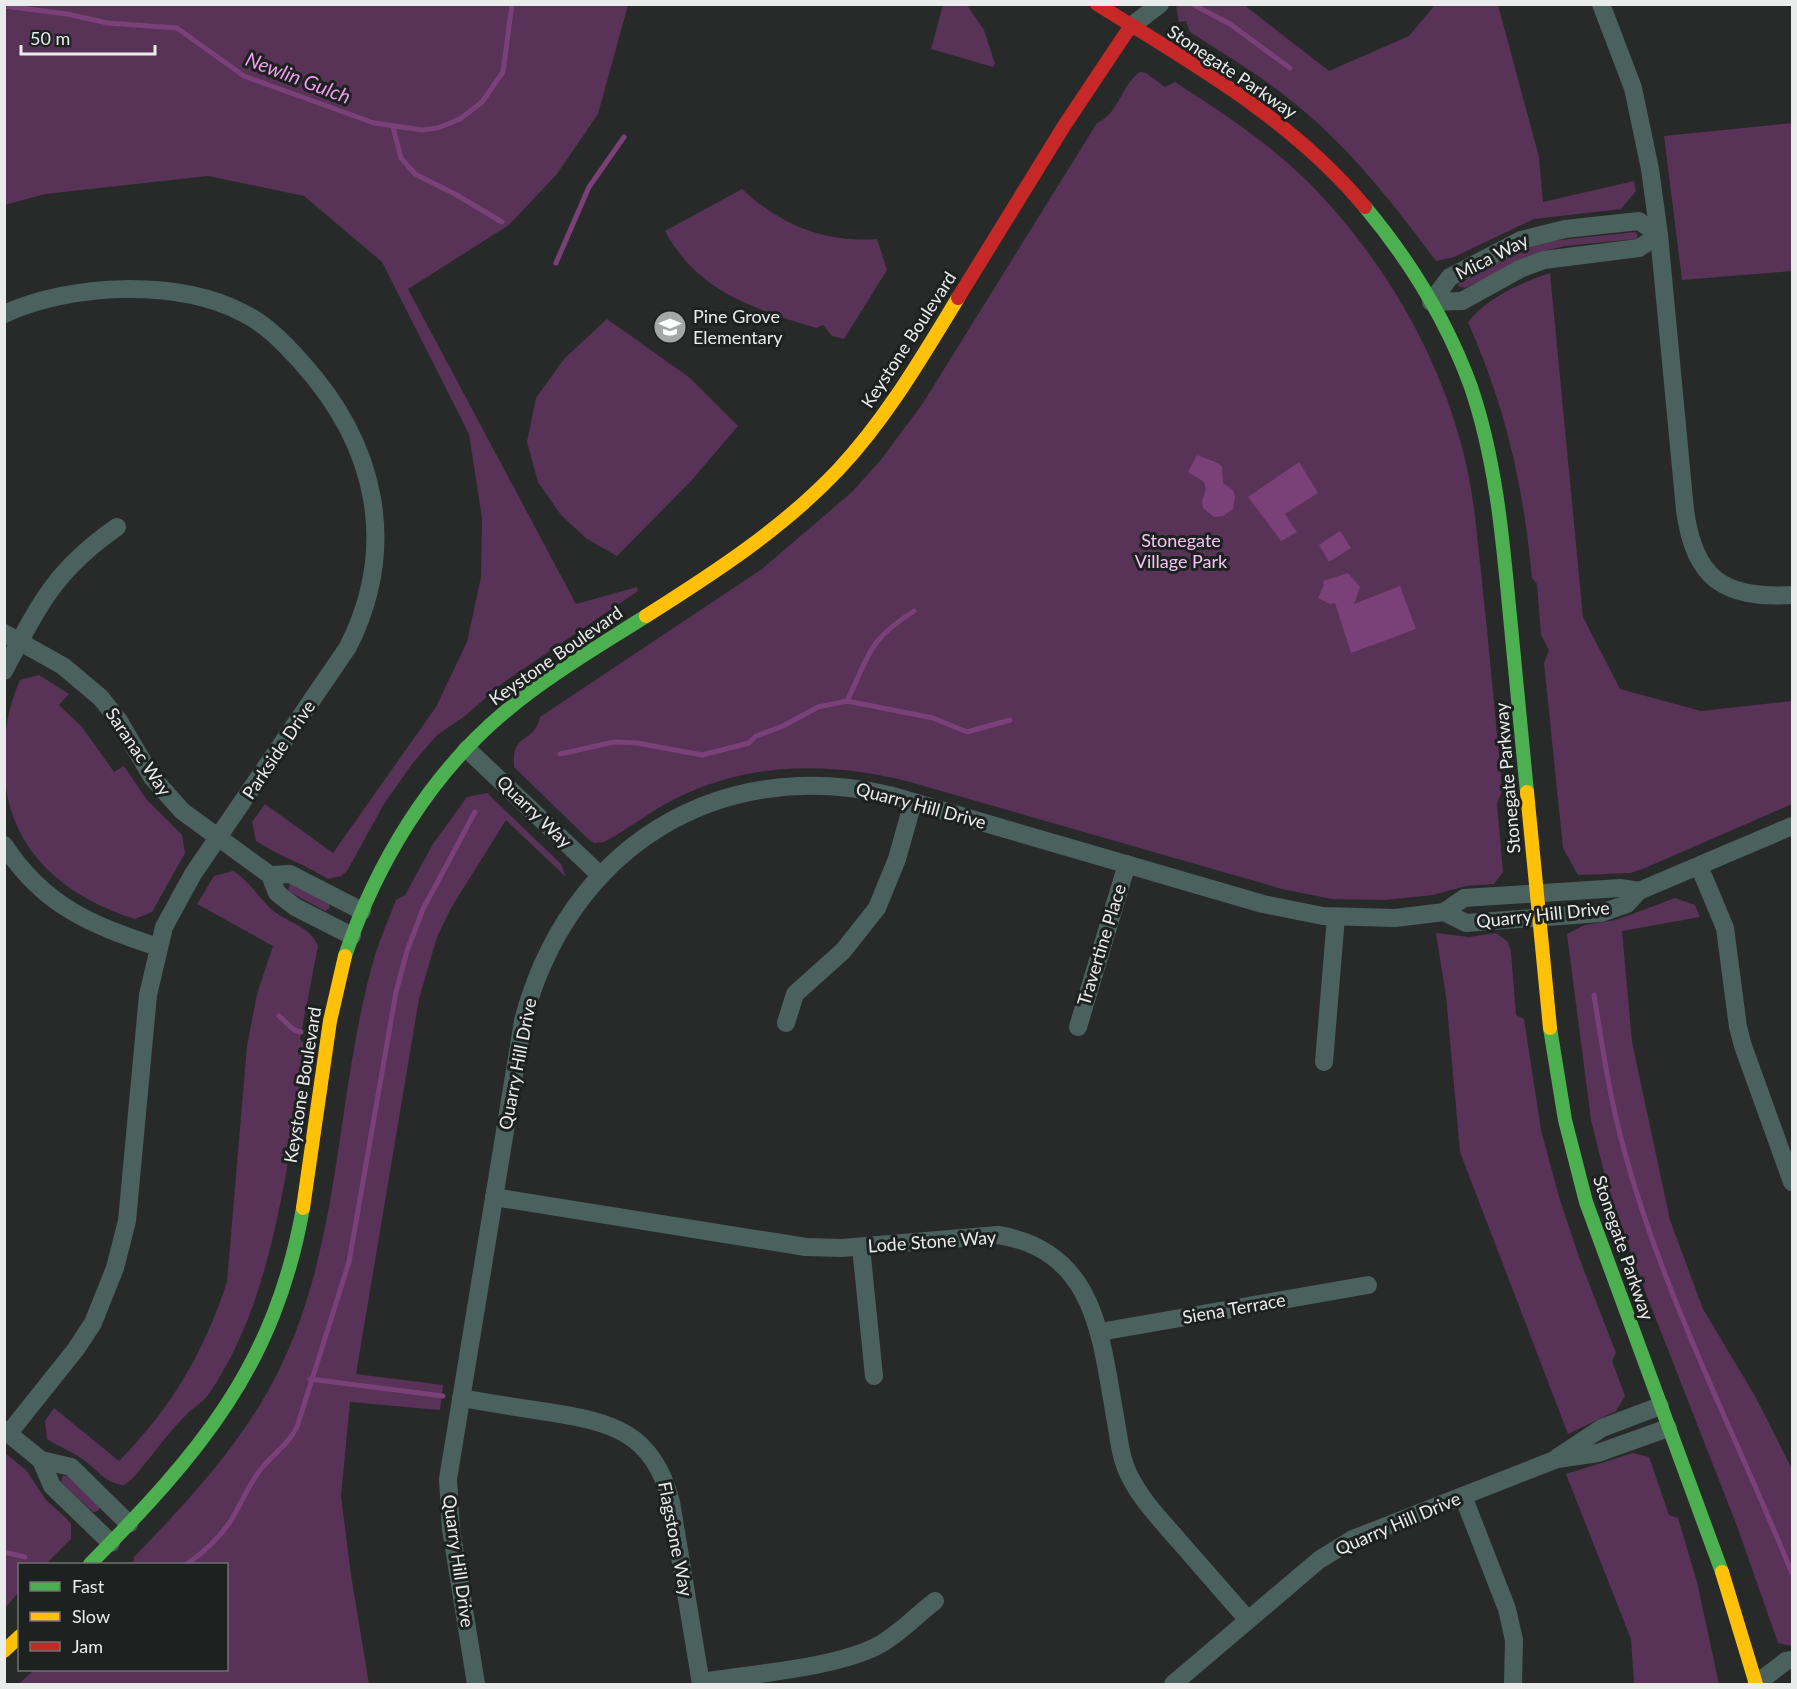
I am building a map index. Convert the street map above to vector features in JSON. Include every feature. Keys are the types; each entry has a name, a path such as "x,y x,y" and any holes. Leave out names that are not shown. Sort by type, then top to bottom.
{"street":[{"name":"Stonegate Parkway","path":"1097,4 1263,111 1313,151 1348,186 1386,233 1431,302 1448,334 1474,397 1499,499 1551,1042 1565,1120 1586,1202 1726,1583 1756,1684"},
{"path":"1130,27 1135,4"},
{"path":"1130,27 1160,4"},
{"path":"1601,4 1627,69 1639,112 1659,235 1684,510 1694,554 1714,580 1736,591 1763,597 1792,595"},
{"name":"Keystone Boulevard","path":"91,1563 195,1455 225,1414 247,1378 277,1310 294,1251 331,1014 352,936 362,911 414,815 467,749 524,698 787,518 837,471 898,394 1130,27"},
{"name":"Mica Way","path":"1639,221 1659,235 1639,248 1544,260 1520,269 1462,301 1431,302 1450,277 1509,245 1533,236 1565,229 1639,221"},
{"name":"Parkside Drive","path":"4,314 51,299 119,290 159,290 229,306 263,325 296,356 327,393 358,445 370,485 375,531 374,569 366,607 336,668 177,900 158,947 148,995 127,1221 116,1268 97,1314 76,1349 7,1432 41,1460 70,1467 129,1524"},
{"path":"4,671 12,637 56,580 88,548 117,527"},
{"name":"Saranac Way","path":"12,637 63,666 101,698 119,721 152,777 172,802 218,839 270,875 277,893 295,907 352,936"},
{"name":"Quarry Way","path":"467,749 600,875"},
{"name":"Quarry Hill Drive","path":"476,1684 449,1512 448,1479 523,1021 533,983 561,925 600,875 630,849 675,819 706,805 758,790 794,785 839,786 913,802 1293,912 1336,917 1395,918 1444,912 1464,898 1536,891 1620,888 1639,891"},
{"path":"786,1023 795,994 843,951 877,908 897,859 913,802"},
{"name":"Quarry Hill Drive","path":"1444,912 1466,922 1601,913 1627,904 1639,891 1792,826"},
{"path":"4,845 39,888 65,909 98,926 158,947"},
{"name":"Travertine Place","path":"1078,1027 1127,864"},
{"path":"1700,866 1725,928 1738,1028 1743,1046 1792,1182"},
{"name":"Saranac Way","path":"270,875 290,874 362,911"},
{"path":"1324,1062 1336,917"},
{"name":"Lode Stone Way","path":"494,1197 806,1247 861,1247 977,1235 998,1235 1029,1243 1053,1257 1075,1278 1090,1302 1100,1332 1121,1451 1130,1476 1148,1506 1248,1620"},
{"path":"861,1247 874,1376"},
{"name":"Siena Terrace","path":"1100,1332 1368,1285"},
{"name":"Flagstone Way","path":"461,1398 599,1421 627,1433 649,1453 662,1475 671,1502 701,1683"},
{"name":"Quarry Hill Drive","path":"1173,1684 1336,1548 1381,1527 1557,1458 1602,1428 1660,1406"},
{"name":"Quarry Hill Drive","path":"1557,1458 1598,1453 1668,1428"},
{"name":"Parkside Drive","path":"41,1460 52,1486 111,1543"},
{"path":"1463,1496 1507,1609 1514,1640 1513,1684"},
{"path":"701,1683 862,1653 882,1643 935,1601"},
{"path":"4,1651 18,1638"},
{"path":"1756,1684 1786,1661 1792,1660"},
{"path":"1756,1684 1774,1684"}],"green space":[{"path":"5,4 628,5 598,114 557,174 509,225 408,289 576,604 637,587 638,591 501,684 465,716 437,735 412,764 384,804 347,871 341,876 328,879 256,841 252,822 265,804 333,853 436,707 467,642 481,577 482,518 469,434 382,262 304,196 208,176 45,194 5,205"},
{"path":"943,5 967,5 984,30 995,64 993,67 931,49"},
{"path":"1176,5 1244,5 1329,71 1409,36 1435,5 1498,5 1539,157 1543,202 1634,181 1636,191 1621,209 1534,219 1454,257 1436,261 1368,175 1330,135 1277,90 1190,32 1186,21 1179,22"},
{"name":"Stonegate Village Park","path":"1140,72 1146,73 1165,87 1175,82 1226,115 1259,139 1305,179 1361,243 1408,314 1428,353 1458,432 1472,498 1500,766 1502,791 1497,803 1503,872 1494,884 1466,886 1433,895 1384,900 1332,899 1282,889 910,782 880,775 821,769 791,769 732,777 675,799 604,842 594,843 514,767 514,756 519,743 533,732 540,717 762,569 852,492 880,461 923,403 1097,123 1110,113 1128,84"},
{"path":"1792,123 1792,271 1682,280 1664,136"},
{"path":"742,189 772,213 804,229 839,238 877,239 887,270 844,339 832,336 823,325 816,328 793,321 729,295 693,269 678,252 665,231"},
{"path":"1635,232 1638,235 1636,239 1565,246 1540,252 1465,288 1458,286 1459,283 1513,253 1541,242"},
{"path":"1550,273 1583,617 1620,689 1701,711 1792,701 1792,804 1630,873 1578,875 1563,848 1544,663 1549,650 1541,635 1537,584 1532,578 1524,510 1503,416 1468,322 1485,305 1505,292"},
{"path":"607,319 690,378 738,426 691,481 617,556 587,539 561,515 538,482 527,442 536,398 564,359"},
{"path":"39,675 69,694 59,705 82,727 114,772 124,766 147,800 182,835 185,853 152,912 135,919 82,896 60,881 25,842 14,818 7,791 4,761 5,740 12,700 20,680"},
{"path":"487,793 561,864 566,877 506,820 451,908 437,937 419,999 356,1374 443,1385 440,1410 350,1402 341,1496 369,1684 19,1684 33,1671 228,1671 228,1563 133,1563 134,1557 175,1514 231,1447 264,1398 278,1372 299,1322 315,1271 327,1219 362,1007 375,955 396,900 405,895 433,844 467,797"},
{"path":"233,871 276,913 309,933 318,946 300,1039 306,1046 285,1181 264,1272 249,1316 231,1357 206,1398 181,1420 132,1479 124,1485 117,1484 105,1478 81,1458 47,1439 45,1421 54,1408 119,1461 155,1420 184,1378 207,1333 227,1282 247,1046 257,994 273,946 197,904 214,876"},
{"path":"290,884 329,904 330,908 325,911 288,891"},
{"path":"1675,898 1695,905 1700,917 1622,931 1632,1042 1670,1220 1703,1309 1755,1396 1792,1469 1792,1646 1778,1643 1737,1526 1645,1291 1607,1184 1591,1120 1567,934 1585,925 1616,920"},
{"path":"1436,933 1469,937 1496,933 1508,942 1511,952 1516,1015 1524,1019 1541,1130 1559,1197 1580,1260 1616,1353 1612,1361 1625,1396 1616,1411 1568,1434 1460,1152 1446,996"},
{"path":"5,1453 26,1470 46,1500 71,1524 71,1539 47,1563 18,1563 18,1593 5,1608"},
{"path":"1633,1453 1649,1457 1669,1515 1678,1518 1697,1582 1719,1684 1634,1684 1631,1639 1566,1474"},
{"path":"63,1476 67,1476 100,1507 98,1511 93,1512 61,1482"}],"shaded area":[{"path":"1197,455 1218,463 1222,467 1223,483 1233,490 1235,497 1233,509 1223,516 1214,517 1203,508 1202,501 1206,489 1204,482 1188,472"},
{"path":"1299,462 1318,493 1285,514 1297,532 1281,541 1248,497"},
{"path":"1340,531 1351,548 1329,562 1319,545"},
{"path":"1348,573 1360,587 1354,604 1400,586 1416,629 1351,653 1335,603 1330,604 1318,598 1324,585 1323,581"}],"waterway":[{"name":"Newlin Gulch","path":"4,6 67,14 108,23 177,28 244,76 374,123 422,130 438,128 460,119 482,102 503,72 512,4"},
{"path":"1192,4 1230,24 1290,68"},
{"path":"393,127 401,158 415,174 455,194 502,222"},
{"path":"556,263 589,187 624,137"},
{"path":"847,701 878,640 914,611"},
{"path":"560,754 614,742 637,743 702,755 749,743 756,736 783,726 818,707 847,701 933,718 967,732 1010,720"},
{"path":"188,1563 226,1528 256,1475 297,1427 349,1262 396,992 407,951 423,909 475,812"},
{"path":"1594,995 1617,1124 1638,1197 1700,1360 1792,1573"},
{"path":"279,1016 294,1030 301,1032"},
{"path":"310,1379 443,1396"},
{"path":"4,1552 25,1557"}],"traffic: fast":[{"path":"1365,207 1412,270 1439,315 1471,387 1479,414 1492,468 1500,522 1527,792"},
{"path":"345,956 373,888 390,855 430,792 453,763 506,711 539,685 646,616"},
{"path":"1550,1028 1565,1120 1586,1202 1722,1572"},
{"path":"91,1563 165,1484 198,1445 227,1404 252,1361 273,1315 290,1264 303,1208"}],"traffic: slow":[{"path":"646,616 771,531 838,470 888,409 958,298"},
{"path":"1527,792 1550,1028"},
{"path":"303,1208 330,1021 345,956"},
{"path":"1722,1572 1756,1684"},
{"path":"4,1651 18,1638"}],"traffic: jam":[{"path":"1097,4 1240,95 1306,147 1365,207"},
{"path":"958,298 1064,126 1130,27"}],"place":[{"name":"Pine Grove Elementary","path":"670,327"}]}
